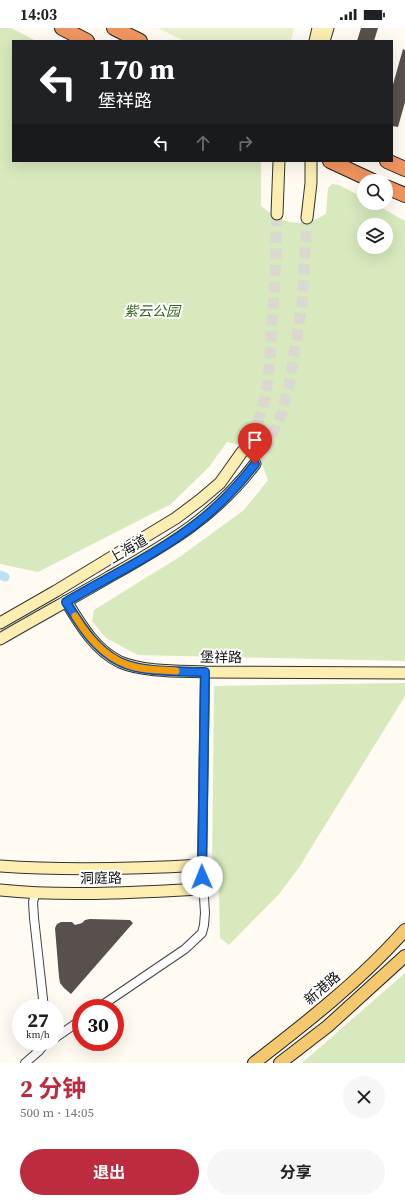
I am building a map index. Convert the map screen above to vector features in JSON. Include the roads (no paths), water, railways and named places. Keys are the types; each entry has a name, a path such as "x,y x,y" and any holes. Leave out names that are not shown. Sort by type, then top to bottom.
{"highway":[{"path":"62,28 85,40"},
{"path":"114,28 138,40"},
{"path":"332,162 359,174"},
{"path":"389,162 405,169"},
{"path":"393,190 405,195"}],"main road":[{"name":"新港路","path":"254,1063 336,997 396,941 405,930"},
{"path":"280,1063 328,1026 405,956"}],"street":[{"path":"314,40 318,28"},
{"path":"324,40 328,28"},
{"path":"277,214 279,162"},
{"path":"307,218 311,183 311,162"},
{"name":"上海道","path":"0,623 56,591 176,518 200,500 220,482 242,452"},
{"name":"上海道","path":"0,639 150,553 198,523 233,490 255,464"},
{"name":"堡祥路","path":"66,602 90,637 99,647 120,662 136,667 205,672 405,673"},
{"path":"111,999 185,949 202,933 205,913 202,865 205,672"},
{"name":"洞庭路","path":"0,866 75,870 140,869 202,865"},
{"name":"洞庭路","path":"0,890 35,894 92,894 203,889"},
{"path":"35,894 33,902 34,918 43,999"},
{"path":"25,1063 38,1051"}],"waterway":[{"path":"0,575 5,577"}],"tunnel":[{"path":"242,452 258,421 263,405 269,374 277,214"},
{"path":"255,464 266,448 273,433 282,412 289,385 302,305 307,218"}],"park label":[{"name":"紫云公园","path":"152,311"}]}
